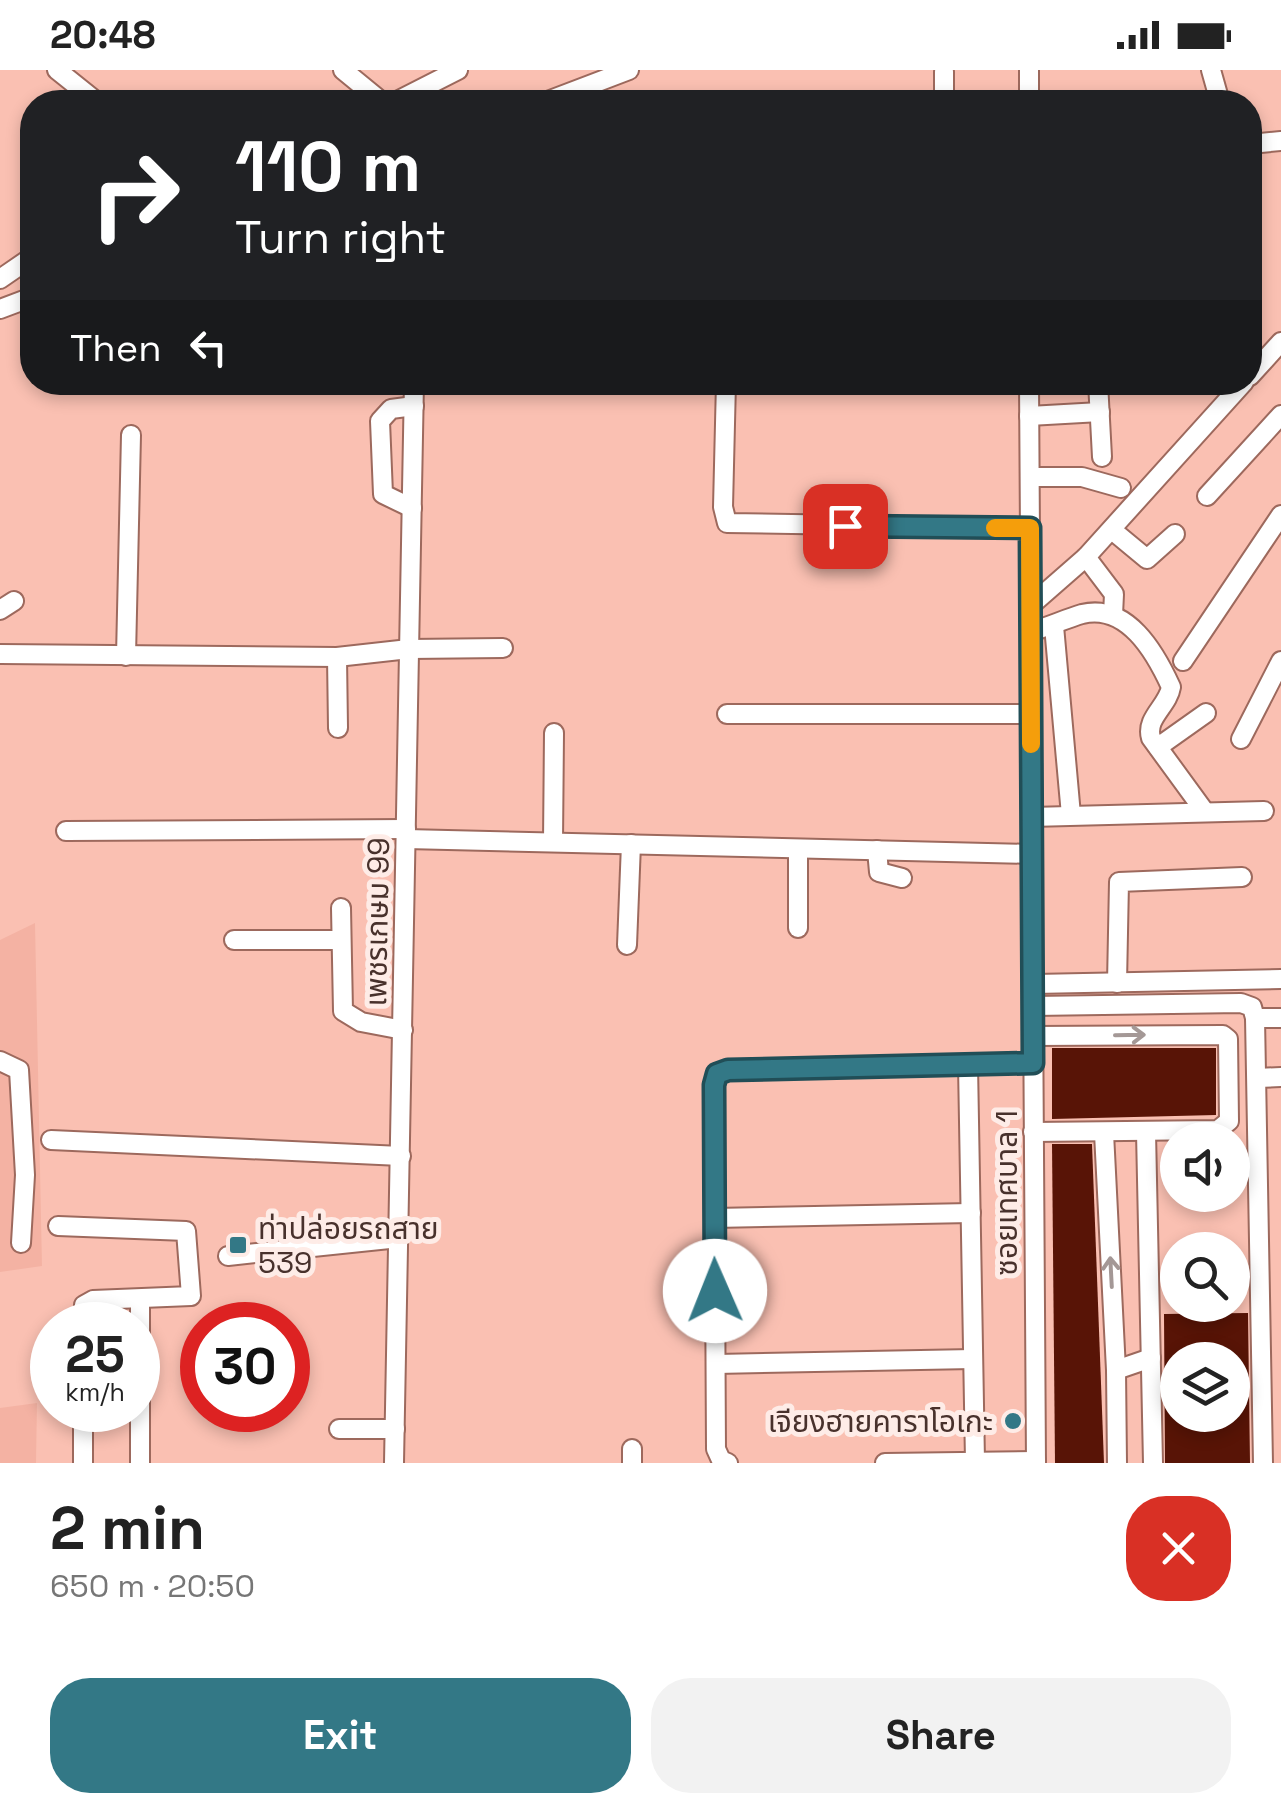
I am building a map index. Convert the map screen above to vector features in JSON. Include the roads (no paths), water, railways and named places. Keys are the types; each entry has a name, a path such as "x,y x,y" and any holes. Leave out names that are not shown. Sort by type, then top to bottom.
{"street":[{"path":"58,70 82,90"},
{"path":"344,70 368,90"},
{"path":"419,90 458,70"},
{"path":"576,90 629,70"},
{"path":"1262,363 1280,344"},
{"name":"เพชรเกษม 99","path":"394,1463 414,395"},
{"path":"726,395 723,507 727,523 1030,528"},
{"name":"ซอยเทศบาล 1","path":"1028,395 1036,1462"},
{"path":"1099,395 1102,457"},
{"path":"1030,606 1112,530 1232,395"},
{"path":"412,508 384,494 380,421 391,409 414,406"},
{"path":"1029,416 1100,412"},
{"path":"1207,496 1281,415"},
{"path":"126,656 131,435"},
{"path":"1030,477 1082,477 1121,488"},
{"path":"1183,661 1281,515"},
{"path":"1112,530 1147,559 1175,534"},
{"path":"1086,557 1114,594 1112,615"},
{"path":"1030,632 1080,614 1112,615 1142,637 1171,686 1149,730 1205,812"},
{"path":"1054,626 1071,816"},
{"path":"0,654 337,656 409,649 503,648"},
{"path":"337,656 338,728"},
{"path":"1242,739 1281,661"},
{"path":"1158,747 1206,713"},
{"path":"727,714 1031,714"},
{"path":"553,842 554,733"},
{"path":"1031,817 1264,811"},
{"path":"66,831 406,834 553,842 1032,854"},
{"path":"627,944 631,844"},
{"path":"798,849 798,928"},
{"path":"877,850 879,872 902,878"},
{"path":"1117,982 1120,882 1242,877"},
{"path":"341,908 343,1011 361,1022 403,1030"},
{"path":"234,940 341,940"},
{"path":"1034,984 1281,980"},
{"path":"1034,1006 1242,1003 1252,1007 1258,1078 1263,1463"},
{"path":"1255,1018 1281,1018"},
{"path":"1033,1036 1223,1034 1228,1039 1229,1121 1224,1127 1146,1132 1033,1132"},
{"path":"0,1061 19,1070 25,1176 21,1243"},
{"path":"728,1463 721,1460 716,1449 717,1074 728,1070 1033,1063"},
{"path":"968,1065 975,1462"},
{"path":"1258,1078 1281,1077"},
{"path":"1146,1132 1153,1463"},
{"path":"1104,1133 1117,1463"},
{"path":"51,1140 401,1156"},
{"path":"714,1218 971,1212"},
{"path":"58,1226 186,1230 191,1296 89,1302"},
{"path":"228,1256 399,1238"},
{"path":"140,1299 140,1463"},
{"path":"716,1364 973,1358"},
{"path":"1116,1370 1152,1358"},
{"path":"338,1429 395,1429"},
{"path":"82,1463 83,1432"},
{"path":"885,1463 1036,1462"}],"place":[{"name":"ท่าปล่อยรถสาย 539","path":"238,1245"},
{"name":"เจียงฮายคาราโอเกะ","path":"1013,1421"}]}
